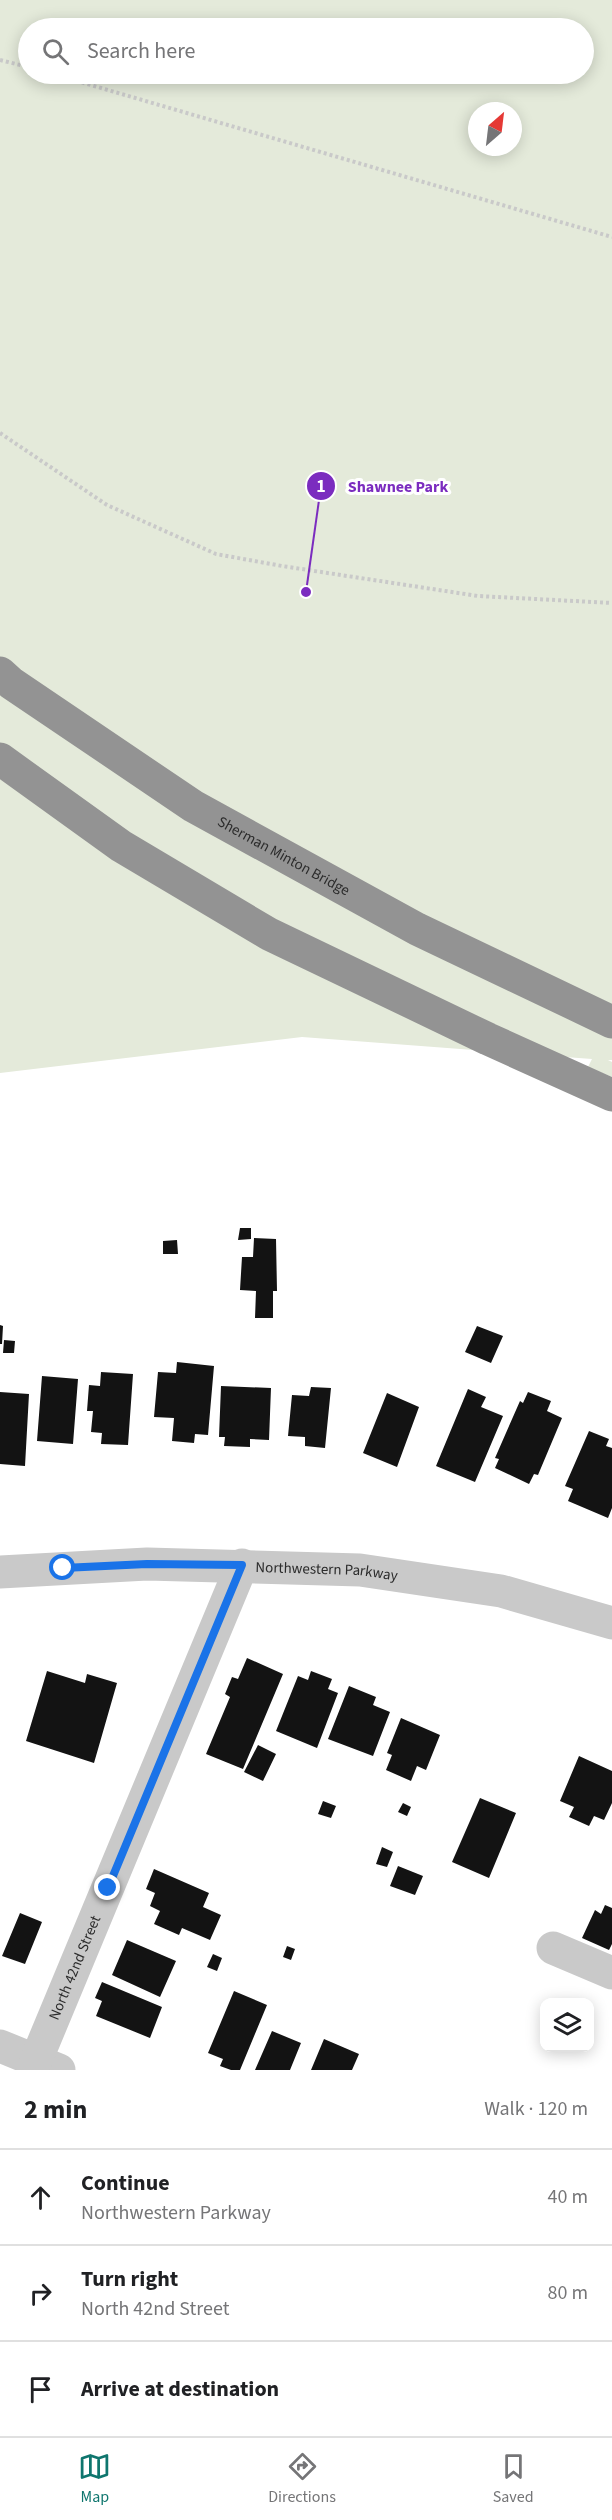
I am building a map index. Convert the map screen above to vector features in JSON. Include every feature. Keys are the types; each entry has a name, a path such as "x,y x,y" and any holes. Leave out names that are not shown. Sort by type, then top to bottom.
{"highway":[{"name":"Sherman Minton Bridge","path":"0,673 11,683 193,806 417,928 598,1016"},
{"path":"0,759 121,846 269,934 393,1019 612,1115"},
{"path":"0,783 114,865 251,948 335,978 612,1095"}],"street":[{"name":"Northwestern Parkway","path":"0,1572 147,1564 360,1570 501,1591 612,1623"},
{"name":"North 42nd Street","path":"42,2067 242,1565"},
{"path":"553,1948 612,1973"},
{"path":"0,2046 42,2067"}],"path":[{"path":"0,60 18,64"},
{"path":"87,84 612,237"},
{"path":"0,433 107,505 216,554 478,596 612,603"}],"green space":[{"path":"0,0 612,0 612,1060 608,1060 612,1062 612,1077 588,1067 592,1059 302,1037 0,1073"}],"building":[{"path":"240,1228 251,1228 251,1239 238,1240"},
{"path":"254,1238 276,1239 277,1291 273,1291 273,1318 255,1318 256,1291 240,1290 242,1257 253,1257"},
{"path":"177,1240 178,1254 163,1254 163,1241"},
{"path":"0,1325 3,1326 2,1344 0,1344"},
{"path":"477,1326 503,1336 491,1363 465,1352"},
{"path":"4,1340 15,1341 14,1353 3,1353"},
{"path":"177,1362 214,1366 208,1435 195,1434 194,1443 172,1441 174,1418 154,1417 158,1372 176,1373"},
{"path":"101,1372 133,1374 128,1445 101,1444 102,1433 91,1432 93,1411 87,1411 89,1385 100,1386"},
{"path":"42,1376 78,1379 73,1444 37,1441"},
{"path":"221,1386 271,1388 269,1440 250,1439 250,1447 224,1446 225,1437 219,1437"},
{"path":"311,1387 331,1388 325,1448 305,1446 305,1437 288,1436 292,1395 309,1396"},
{"path":"468,1389 486,1397 481,1407 503,1416 475,1482 436,1466"},
{"path":"0,1392 29,1394 25,1466 0,1464"},
{"path":"528,1392 551,1401 547,1411 562,1418 538,1475 534,1474 529,1484 495,1468 499,1459 495,1458 520,1401 523,1403"},
{"path":"387,1393 419,1407 397,1467 363,1453"},
{"path":"589,1431 609,1439 606,1446 612,1448 612,1508 608,1518 568,1501 573,1489 565,1486"},
{"path":"247,1658 283,1674 243,1769 206,1754 230,1697 225,1694 232,1677 238,1679"},
{"path":"47,1671 85,1683 87,1674 117,1683 94,1763 26,1741"},
{"path":"311,1671 332,1679 328,1689 338,1693 317,1748 276,1731 298,1676 308,1680"},
{"path":"349,1686 376,1697 373,1705 390,1712 373,1756 328,1739"},
{"path":"401,1718 440,1735 426,1770 417,1766 411,1781 386,1770 392,1755 387,1753"},
{"path":"258,1745 276,1754 263,1781 244,1772"},
{"path":"579,1756 612,1771 612,1803 604,1820 594,1816 589,1826 569,1817 574,1807 560,1801"},
{"path":"480,1798 516,1813 489,1878 452,1862"},
{"path":"323,1801 336,1806 331,1818 318,1814"},
{"path":"403,1803 411,1807 407,1816 398,1812"},
{"path":"382,1847 393,1852 387,1867 376,1864"},
{"path":"398,1866 423,1876 415,1895 390,1886"},
{"path":"154,1869 209,1893 203,1907 221,1915 210,1940 182,1928 179,1935 154,1924 160,1911 150,1906 155,1893 146,1889"},
{"path":"605,1905 612,1908 612,1944 609,1950 582,1938 595,1910 601,1914"},
{"path":"20,1913 42,1922 25,1964 2,1956"},
{"path":"127,1940 176,1961 160,1997 112,1975"},
{"path":"287,1946 295,1949 291,1960 283,1957"},
{"path":"213,1954 222,1958 217,1971 207,1967"},
{"path":"102,1982 162,2007 150,2038 96,2016 102,2001 95,1998"},
{"path":"234,1991 267,2005 240,2070 220,2066 223,2059 208,2053"},
{"path":"272,2031 301,2043 290,2070 255,2070"},
{"path":"324,2039 359,2054 352,2070 311,2070"}],"place":[{"name":"Shawnee Park","path":"306,592"}],"route":[{"path":"63,1568 147,1564 242,1565 108,1888"}]}
